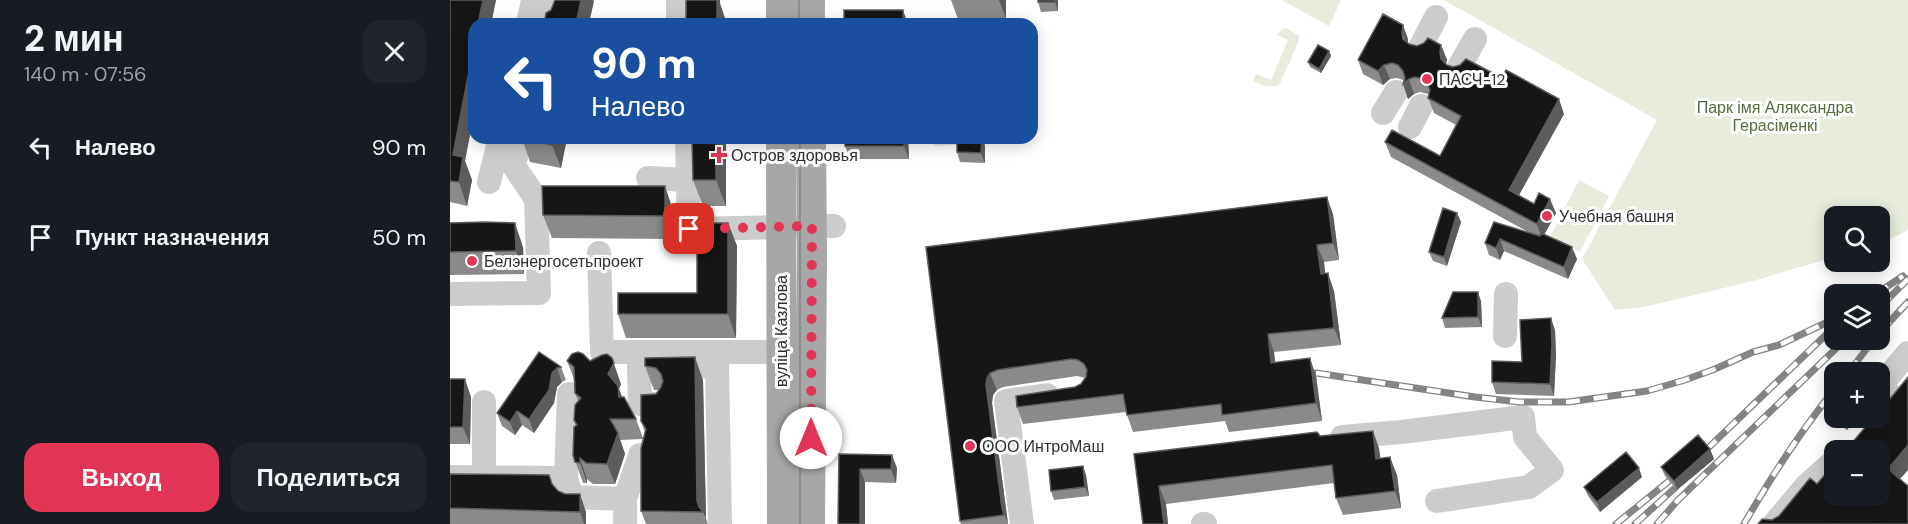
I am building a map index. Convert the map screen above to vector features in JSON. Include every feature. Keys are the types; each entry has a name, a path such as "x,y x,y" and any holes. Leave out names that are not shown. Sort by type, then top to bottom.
{"main road":[{"path":"782,0 782,18"},
{"path":"810,0 810,18"},
{"name":"вуліца Казлова","path":"781,144 782,524"},
{"name":"вуліца Казлова","path":"810,524 823,226 812,144"}],"lane":[{"path":"529,18 533,0"},
{"path":"550,18 555,0"},
{"path":"678,0 678,18"},
{"path":"1455,28 1440,56 1455,28"},
{"path":"1383,113 1396,92"},
{"path":"489,182 498,144"},
{"path":"450,294 539,293 536,199 514,166 519,144"},
{"path":"687,144 689,229 823,226"},
{"path":"648,178 687,180"},
{"path":"514,232 538,233"},
{"path":"599,253 602,352 781,352"},
{"path":"1504,336 1506,294"},
{"path":"1865,430 1891,396 1880,386 1908,353"},
{"path":"657,404 640,404 639,367 717,366 720,524"},
{"path":"1022,524 1006,401 1069,392"},
{"path":"569,394 566,478 572,496 625,499"},
{"path":"484,402 484,477"},
{"path":"1332,438 1523,417 1525,437 1552,470 1529,487 1437,501"},
{"path":"625,524 625,499 640,455"},
{"path":"1774,524 1807,485 1824,470"},
{"path":"450,477 566,478"}],"green space":[{"path":"1281,0 1341,0 1329,26"},
{"name":"Парк імя Аляксандра Герасіменкі","path":"1444,0 1908,0 1908,230 1890,239 1890,206 1824,206 1824,260 1753,281 1644,307 1615,310 1582,259 1657,120"},
{"path":"1286,28 1299,36 1299,41 1280,83 1278,86 1264,86 1253,81 1256,74 1271,80 1288,40 1277,35"},
{"path":"934,144 982,144 934,146"},
{"path":"1579,180 1609,196 1580,252 1550,237"}],"building":[{"path":"450,0 483,0 479,18 468,18 468,76 453,155 463,157 459,182 450,181"},
{"path":"555,0 581,0 577,18 545,18 546,13 551,10"},
{"path":"686,0 717,0 717,18 686,18"},
{"path":"1038,0 1055,0 1055,2 1038,2"},
{"path":"844,10 903,10 903,18 844,18"},
{"path":"1383,14 1403,25 1403,39 1409,44 1417,46 1428,38 1441,45 1441,59 1447,65 1453,67 1460,65 1466,59 1502,78 1506,70 1559,99 1509,190 1534,204 1539,193 1550,199 1537,224 1385,142 1392,130 1440,156 1461,116 1428,98 1430,90 1423,79 1415,77 1403,84 1405,78 1398,65 1392,63 1384,65 1378,71 1358,60"},
{"path":"1318,45 1329,51 1319,69 1308,62"},
{"path":"692,144 716,144 716,180 693,180"},
{"path":"845,144 904,144 904,146 845,146"},
{"path":"957,144 982,144 981,153 957,152"},
{"path":"542,186 665,186 665,216 543,215"},
{"path":"1327,197 1333,243 1317,245 1321,274 1328,273 1334,328 1268,334 1271,363 1310,358 1316,403 1222,415 1221,404 1127,415 1123,394 1017,407 1016,396 1075,387 1081,384 1086,377 1087,370 1084,364 1071,359 997,370 990,373 986,385 1004,515 960,521 926,247"},
{"path":"1443,208 1457,213 1444,257 1429,252"},
{"path":"1494,222 1540,236 1541,233 1572,247 1564,267 1500,239 1496,248 1485,243"},
{"path":"450,223 515,223 516,251 450,252"},
{"path":"697,223 728,223 728,314 618,314 618,293 697,293"},
{"path":"1453,292 1478,292 1478,317 1442,318"},
{"path":"1551,318 1550,384 1492,382 1492,361 1522,362 1520,320"},
{"path":"539,352 561,367 552,373 549,390 529,419 517,411 510,422 497,413"},
{"path":"578,352 590,361 607,354 612,358 614,363 608,374 618,386 619,397 624,397 636,419 610,419 618,433 607,464 586,463 580,458 580,463 575,462 573,455 574,427 577,425 574,420 575,405 581,398 575,393 574,367 567,361 572,354"},
{"path":"695,357 697,501 703,512 641,511 641,448 646,429 641,421 641,395 656,394 663,381 656,368 645,366 645,358"},
{"path":"1908,377 1908,445 1890,467 1890,440 1854,440 1865,428 1890,428 1890,399"},
{"path":"450,379 465,379 463,427 450,427"},
{"path":"1373,431 1376,459 1390,457 1395,491 1336,498 1332,465 1159,486 1164,524 1143,524 1134,454 1317,432 1320,436"},
{"path":"1698,435 1710,449 1674,481 1661,467"},
{"path":"1626,452 1639,468 1597,502 1584,487"},
{"path":"839,454 892,455 891,469 860,469 860,524 838,524"},
{"path":"1083,466 1085,487 1051,491 1049,470"},
{"path":"1890,471 1908,486 1908,524 1758,524 1762,519 1772,520 1779,516 1810,478 1817,484 1824,476 1824,506 1890,506"},
{"path":"450,474 549,475 558,491 565,494 580,494 580,512 450,508"}],"tram line":[{"path":"799,0 799,18"},
{"path":"800,144 800,524"}],"railway":[{"path":"1890,285 1903,276"},
{"path":"1890,297 1908,279"},
{"path":"1890,321 1908,302"},
{"path":"1316,373 1475,397 1519,402 1568,402 1647,391 1685,380 1753,352 1779,345 1824,324"},
{"path":"1706,450 1824,337"},
{"path":"1657,524 1678,500 1835,350"},
{"path":"1857,362 1866,350"},
{"path":"1744,524 1786,455 1824,403"},
{"path":"1616,524 1669,481"},
{"path":"1635,524 1675,488"}],"place":[{"name":"ПАСЧ-12","path":"1427,79"},
{"name":"Остров здоровья","path":"719,155"},
{"name":"Учебная башня","path":"1547,216"},
{"name":"Белэнергосетьпроект","path":"472,261"},
{"name":"ООО ИнтроМаш","path":"970,446"}],"route":[{"path":"689,229 812,226 811,438"}]}
